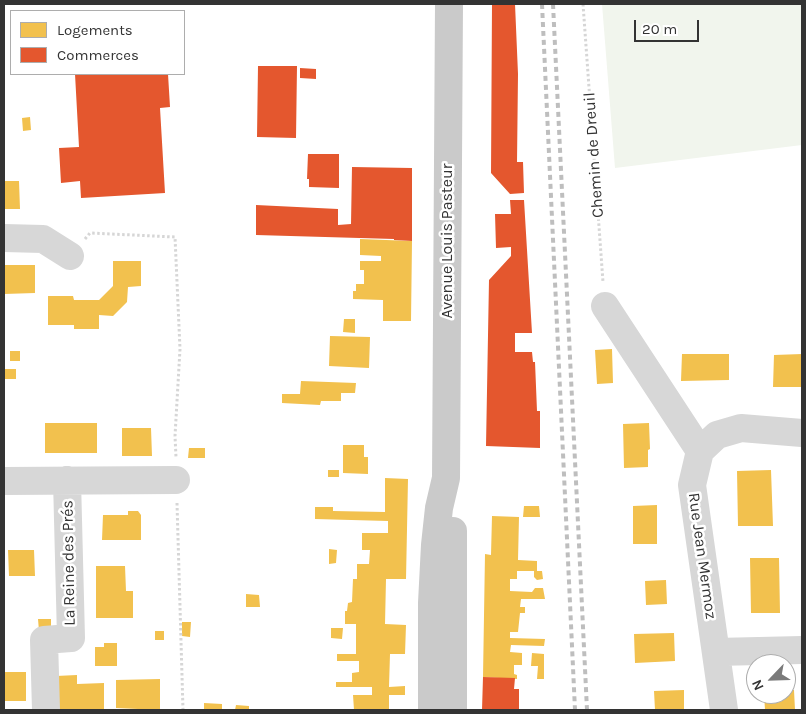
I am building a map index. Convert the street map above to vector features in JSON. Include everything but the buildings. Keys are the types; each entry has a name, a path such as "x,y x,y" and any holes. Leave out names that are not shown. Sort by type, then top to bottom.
{"main road":[{"name":"Avenue Louis Pasteur","path":"432,710 432,603 435,545 439,508 446,478 449,4"},
{"name":"Avenue Louis Pasteur","path":"446,478 454,513 452,710"}],"street":[{"path":"4,238 43,239 70,256"},
{"path":"605,306 700,451 717,435 741,428 802,433"},
{"name":"Rue Jean Mermoz","path":"700,451 692,485 724,710"},
{"name":"La Reine des Prés","path":"46,710 44,640 71,638 67,480"},
{"name":"La Reine des Prés","path":"4,481 176,480"},
{"path":"716,652 802,650"}],"path":[{"name":"Chemin de Dreuil","path":"583,4 605,306"},
{"path":"70,256 90,233 175,237 180,349 175,436 183,710"}],"shaded area":[{"path":"602,4 802,4 802,145 615,168"}],"railway":[{"path":"542,4 575,710"},
{"path":"553,4 587,710"}]}
